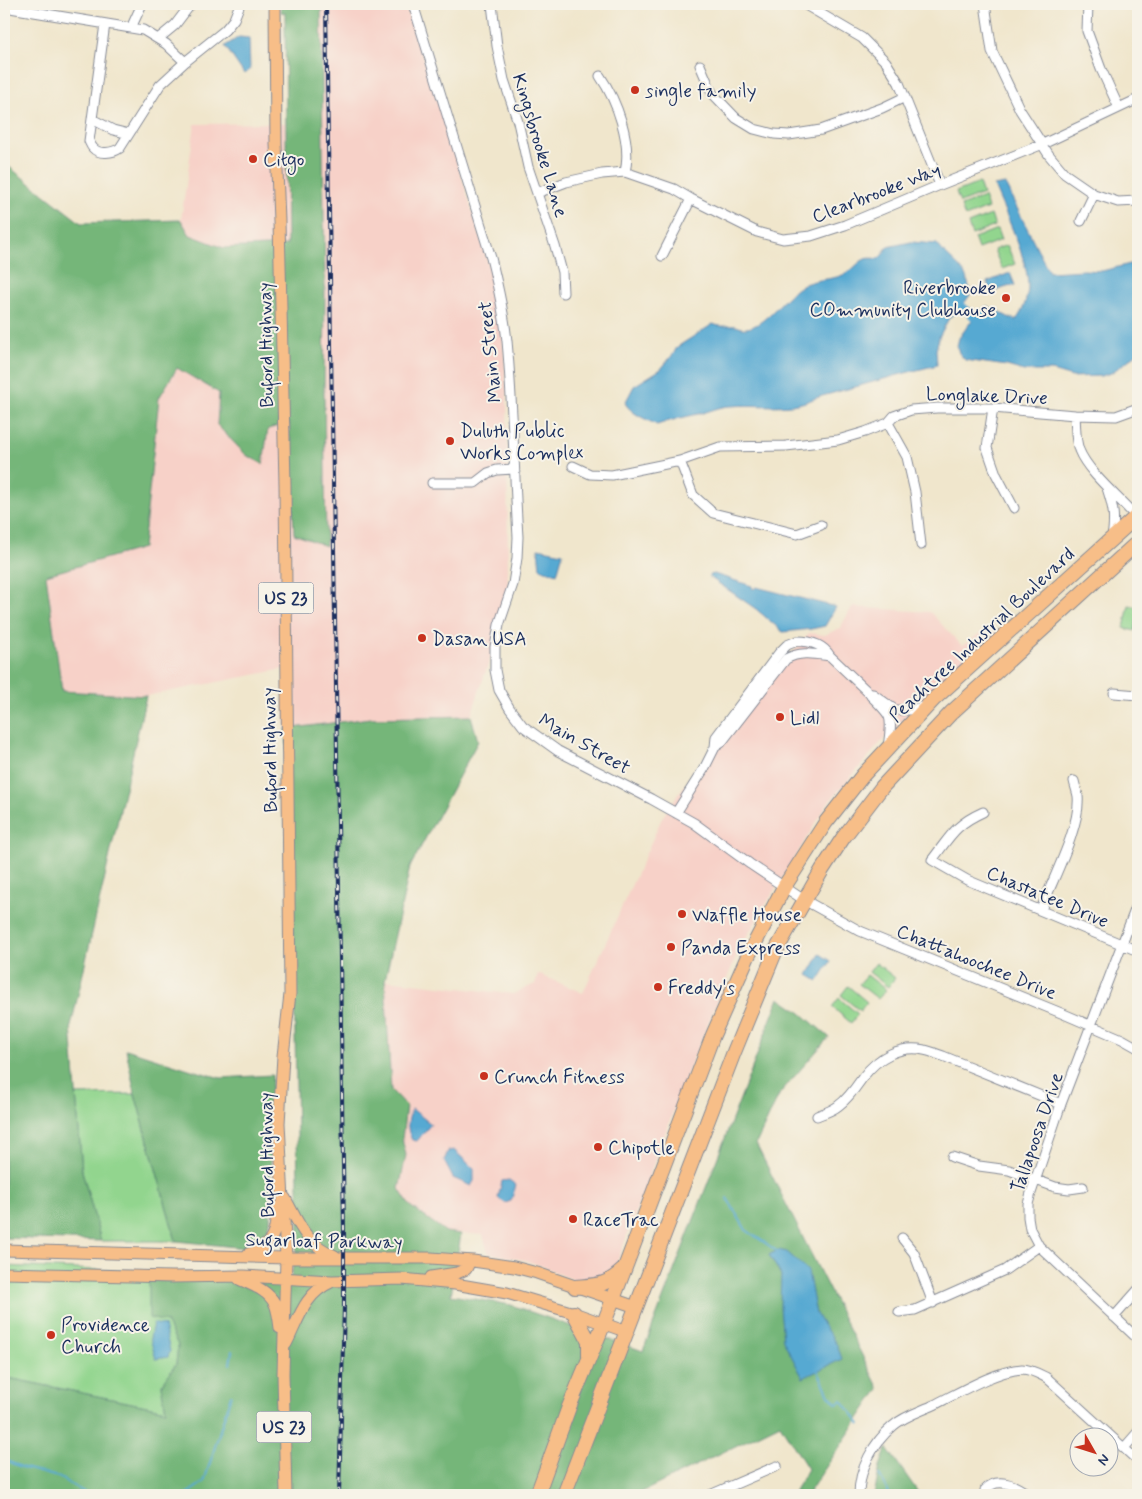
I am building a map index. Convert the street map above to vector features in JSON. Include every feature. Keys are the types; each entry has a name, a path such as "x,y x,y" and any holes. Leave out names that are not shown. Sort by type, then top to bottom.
{"highway":[{"name":"Peachtree Industrial Boulevard","path":"537,1495 569,1407 604,1323 713,1035 745,962 784,887 826,822 863,775 928,705 1138,517"},
{"name":"Peachtree Industrial Boulevard","path":"564,1495 774,952 804,900 843,838 882,787 951,713 1138,542"},
{"path":"575,1286 601,1284 612,1280 624,1269"},
{"path":"574,1313 589,1341 589,1358"}],"main road":[{"name":"Buford Highway","path":"275,4 276,144 280,221 285,484 290,994 279,1123 286,1258 283,1374 286,1495"},
{"path":"238,1256 260,1249 268,1243 274,1234 283,1194"},
{"path":"283,1194 303,1232 325,1252 339,1258"},
{"name":"Sugarloaf Parkway","path":"4,1250 286,1258 430,1258 470,1261 514,1267 538,1273 636,1308"},
{"path":"402,1279 457,1273 466,1269 470,1261"},
{"name":"Sugarloaf Parkway","path":"4,1273 172,1277 233,1276 332,1281 402,1279 455,1284 485,1288 574,1313 627,1332"},
{"path":"233,1276 256,1286 268,1294 274,1304 284,1345"},
{"path":"284,1345 308,1299 321,1286 332,1281"}],"street":[{"path":"131,28 142,4"},
{"path":"158,39 175,25 191,4"},
{"path":"105,24 89,140 96,150 110,152 120,148 160,85 225,30 234,19 240,4"},
{"name":"Main Street","path":"413,4 492,258 501,301 509,369 518,537 513,584 499,626 495,647 495,670 499,690 523,726 558,751 694,823 804,900"},
{"name":"Kingsbrooke Lane","path":"492,4 496,46 504,80 518,122 528,166 562,272 563,294"},
{"path":"804,4 862,38 886,62 899,83 940,185"},
{"path":"986,4 992,51 1020,110 1049,155 1065,174 1094,194 1118,202 1138,201"},
{"path":"1088,4 1087,31 1101,69 1119,108"},
{"path":"4,7 144,30 166,44 185,62"},
{"path":"700,65 712,93 736,118 754,130 774,134 789,135 821,130 882,108 905,97"},
{"path":"600,76 609,89 622,125 627,163 625,172"},
{"name":"Clearbrooke Way","path":"537,193 566,182 602,174 625,172 674,189 691,200 756,232 783,239 811,236 845,225 1043,144 1138,99"},
{"path":"92,119 113,130 129,134"},
{"path":"1081,221 1094,194"},
{"path":"662,256 691,200"},
{"path":"993,408 987,448 996,474 1014,508"},
{"name":"Longlake Drive","path":"573,466 590,474 612,475 680,461 720,447 786,446 838,440 888,423 894,416 911,410 993,408 1075,415 1116,416 1138,408"},
{"path":"1075,415 1076,438 1080,451 1090,468 1138,517"},
{"path":"888,423 907,458 915,492 920,545"},
{"path":"680,461 693,494 714,513 797,534 821,525"},
{"path":"432,483 475,483 488,473 497,470 514,470"},
{"path":"1106,485 1113,507 1112,539"},
{"path":"676,813 705,767 715,747 716,737 779,653 787,645 797,641 812,642 823,648 886,711 891,728 888,748"},
{"path":"715,747 721,743 786,660 808,653 830,656"},
{"path":"1114,693 1138,695"},
{"path":"870,694 895,710 910,710 928,705"},
{"path":"1041,910 1074,827 1078,796 1074,781"},
{"name":"Chastatee Drive","path":"983,812 971,817 957,827 932,860 991,890 1138,951"},
{"name":"Chattahoochee Drive","path":"804,900 860,931 1092,1026 1138,1048"},
{"name":"Tallapoosa Drive","path":"1138,902 1062,1104 1028,1204 1030,1229 1039,1246 1138,1339"},
{"path":"817,1116 837,1107 851,1095 874,1063 898,1051 911,1048 943,1056 1062,1104"},
{"path":"952,1156 979,1166 1009,1170 1055,1187 1069,1189 1083,1187"},
{"path":"902,1238 914,1253 933,1302"},
{"path":"899,1312 915,1310 1005,1270 1039,1246"},
{"path":"1114,1317 1138,1290"},
{"path":"859,1495 862,1472 868,1458 894,1425 1011,1370 1024,1369 1046,1378 1138,1461"},
{"path":"1124,1448 1138,1432"},
{"path":"711,1495 777,1466"},
{"path":"984,1490 990,1485 1008,1484 1029,1495"}],"shaded area":[{"path":"405,4 447,130 500,301 507,394 508,604 471,716 370,718 286,729 284,669 146,696 61,691 46,574 143,548 159,398 177,368 219,394 246,455 263,464 268,429 289,422 324,393 325,288 321,10"},
{"path":"285,123 287,245 224,248 190,235 181,220 195,124"},
{"path":"852,607 930,612 962,646 989,627 996,634 929,694 883,740 828,803 768,901 739,950 692,1061 615,1267 608,1277 583,1283 524,1260 488,1253 483,1235 446,1232 409,1206 399,1189 406,1156 402,1139 406,1106 391,1090 385,980 513,994 535,984 538,974 583,993 662,818 678,794 809,633 825,635 840,628"}],"green space":[{"path":"280,4 386,4 321,10 326,546 294,534 289,423 268,429 263,464 246,455 217,425 219,393 177,368 159,398 143,548 46,575 62,691 146,696 71,1026 82,1171 101,1241 4,1238 4,163 81,223 181,220 190,235 224,248 287,245 285,13 281,12"},
{"path":"979,183 983,194 960,203 956,192"},
{"path":"984,197 988,208 965,217 961,206"},
{"path":"991,215 995,226 972,235 968,224"},
{"path":"997,229 1001,240 978,249 974,238"},
{"path":"1007,245 1015,264 1002,269 994,250"},
{"path":"1129,605 1138,607 1135,631 1124,628"},
{"path":"471,716 478,741 410,867 385,980 391,1090 406,1106 402,1139 406,1155 399,1189 410,1206 446,1232 461,1234 451,1295 511,1305 643,1351 779,998 801,1013 829,1037 780,1093 756,1144 879,1389 807,1495 792,1495 808,1469 780,1424 636,1495 4,1494 4,1348 8,1378 166,1410 161,1386 176,1364 178,1345 166,1322 149,1318 149,1272 291,1277 299,1234 293,932 286,729 370,718"},
{"path":"876,963 895,978 888,987 869,972"},
{"path":"867,975 886,990 878,999 859,984"},
{"path":"848,986 867,1002 860,1011 841,995"},
{"path":"839,998 858,1014 851,1023 832,1007"},
{"path":"126,1049 221,1078 272,1075 270,1222 268,1233 261,1241 246,1248 176,1241 135,1094"},
{"path":"135,1094 176,1241 101,1241 82,1171 76,1095"},
{"path":"4,1266 149,1272 166,1322 178,1345 176,1364 161,1386 166,1410 8,1378 4,1348"},
{"path":"887,1448 920,1495 874,1495 880,1466"}],"water":[{"path":"239,37 249,38 250,70 244,74 225,46"},
{"path":"1005,184 1049,272 1102,271 1138,262 1138,353 1111,373 1101,376 1072,377 1052,371 1024,371 1007,366 965,360 959,353 957,346 959,338 977,313 987,306 1016,320 1026,301 1028,288 1025,264 1016,237 994,186"},
{"path":"911,242 937,244 963,271 969,285 970,295 962,306 949,318 939,337 936,350 937,365 800,403 780,406 727,406 657,425 635,413 625,403 634,386 661,369 677,347 713,324 744,328 754,326 768,316 795,290 806,283 840,276 850,271 863,260 878,259 887,247"},
{"path":"1010,273 1015,285 1000,289 992,294 987,282"},
{"path":"538,548 563,553 557,574 540,568"},
{"path":"714,574 752,586 754,589 756,587 836,607 825,626 783,632 756,609 708,576"},
{"path":"820,954 831,961 818,981 808,975"},
{"path":"412,1109 431,1124 417,1141 412,1140 408,1128"},
{"path":"454,1150 474,1169 474,1181 471,1186 453,1178 444,1161 448,1151"},
{"path":"509,1180 516,1185 511,1201 505,1203 498,1198 502,1181"},
{"path":"778,1250 787,1252 808,1271 816,1314 837,1345 842,1359 803,1378 783,1340 780,1307 781,1275 769,1255"},
{"path":"153,1323 164,1326 170,1351 168,1357 156,1359 150,1338"}],"waterway":[{"path":"962,306 974,317"},
{"path":"727,1198 746,1230 777,1251"},
{"path":"230,1364 232,1351"},
{"path":"818,1371 829,1395 837,1404 842,1400 860,1424"},
{"path":"185,1495 204,1482 231,1395"},
{"path":"4,1460 24,1468 58,1477 89,1495"},
{"path":"879,1475 890,1495"}],"railway":[{"path":"326,4 344,1231 339,1495"}],"place":[{"name":"single family","path":"635,90"},
{"name":"Citgo","path":"253,159"},
{"name":"Riverbrooke COmmunity Clubhouse","path":"1006,298"},
{"name":"Duluth Public Works Complex","path":"450,441"},
{"name":"Dasan USA","path":"422,638"},
{"name":"Lidl","path":"780,717"},
{"name":"Waffle House","path":"682,914"},
{"name":"Panda Express","path":"671,947"},
{"name":"Freddy's","path":"658,987"},
{"name":"Crunch Fitness","path":"484,1076"},
{"name":"Chipotle","path":"598,1147"},
{"name":"RaceTrac","path":"573,1219"},
{"name":"Providence Church","path":"51,1335"}]}
